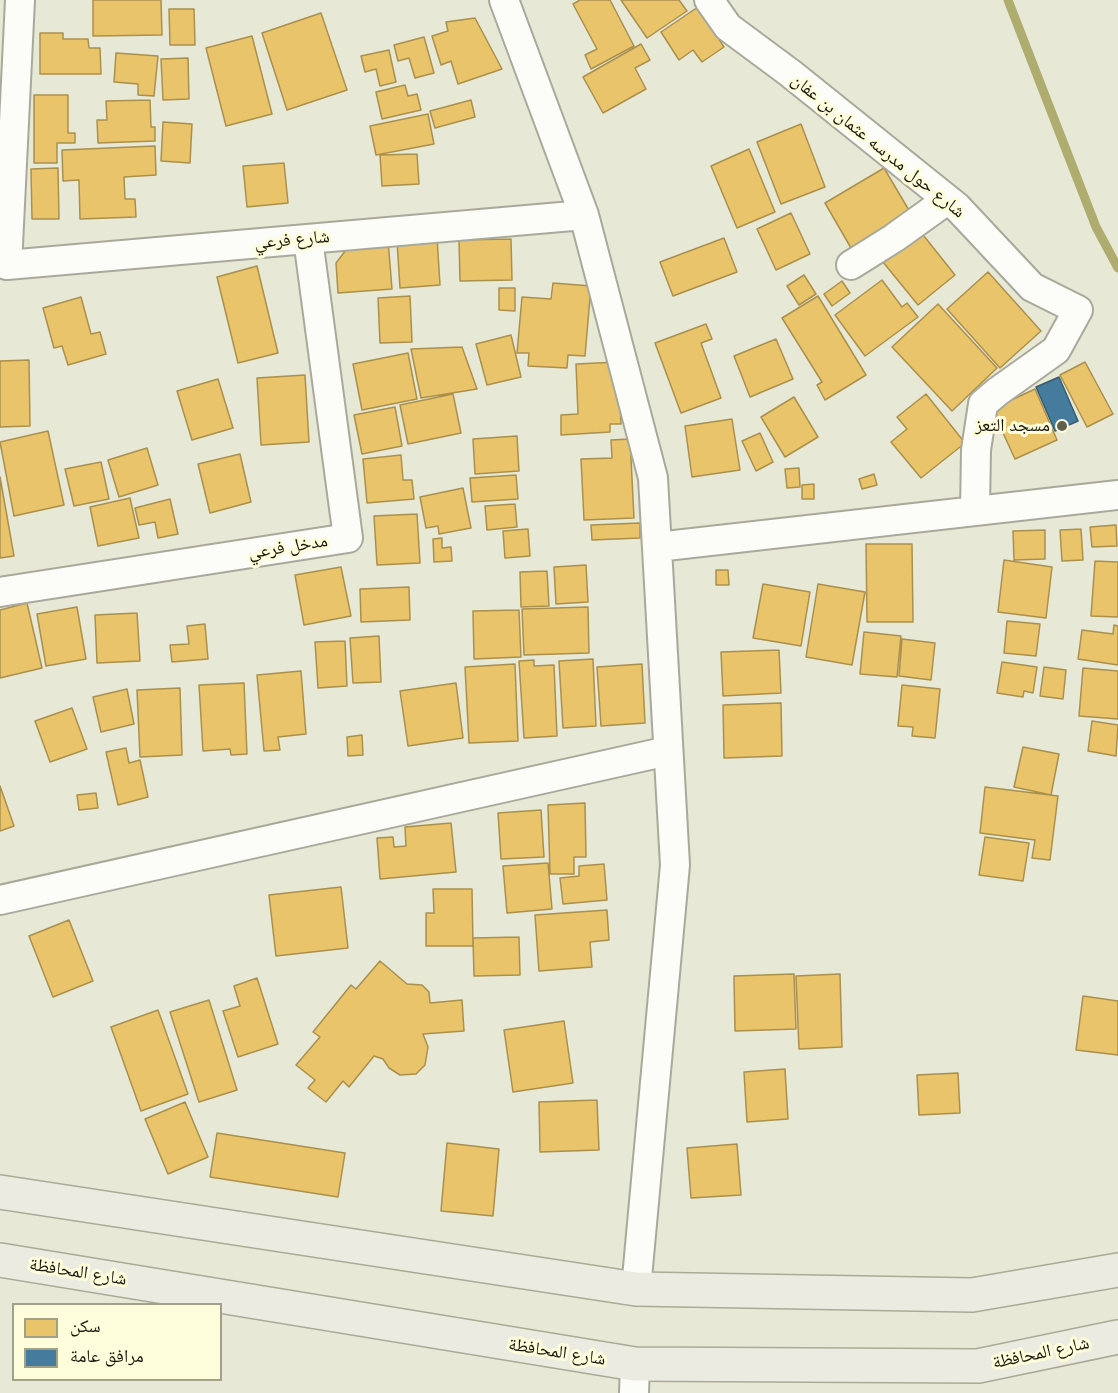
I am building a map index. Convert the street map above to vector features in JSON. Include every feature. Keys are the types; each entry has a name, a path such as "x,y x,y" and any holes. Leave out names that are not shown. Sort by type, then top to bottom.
{"main road":[{"path":"0,1192 636,1289 972,1295 1118,1270"},
{"name":"شارع المحافظة","path":"0,1260 634,1379 978,1366 1118,1337"}],"street":[{"path":"3,264 20,0"},
{"path":"504,0 584,215 653,478 675,866 636,1289"},
{"name":"شارع حول مدرسه عثمان بن عفان","path":"709,0 728,27 790,73 957,207 1032,287 1078,310 1056,350 983,404 976,450 975,510"},
{"path":"851,265 947,200"},
{"name":"شارع فرعي","path":"3,264 584,215"},
{"name":"مدخل فرعي","path":"0,592 348,538 308,239"},
{"path":"657,547 1118,495"},
{"path":"0,900 669,751"}],"building: سكن":[{"path":"93,0 161,0 162,35 93,36"},
{"path":"580,0 610,0 634,46 591,69 585,55 597,49 573,4"},
{"path":"621,0 679,0 687,11 647,38"},
{"path":"698,7 724,47 702,62 693,50 679,60 661,32"},
{"path":"169,9 194,9 195,45 170,45"},
{"path":"321,13 347,90 287,110 262,33"},
{"path":"475,18 502,69 458,84 451,61 441,65 432,36 448,31 446,22"},
{"path":"40,33 63,33 63,39 88,39 89,48 100,48 101,74 40,74"},
{"path":"252,36 272,114 226,126 206,48"},
{"path":"424,37 434,73 415,78 409,58 398,61 394,45"},
{"path":"641,44 650,60 635,68 646,89 603,113 583,77"},
{"path":"389,50 396,82 380,86 376,69 365,72 361,56"},
{"path":"116,53 158,56 154,96 138,95 138,84 114,82"},
{"path":"188,58 189,99 163,100 161,59"},
{"path":"405,85 408,96 417,94 421,110 382,119 376,92"},
{"path":"34,95 68,95 68,133 75,133 75,143 57,143 57,163 34,163"},
{"path":"150,100 151,127 155,127 155,141 98,143 97,120 107,120 106,101"},
{"path":"471,100 475,117 435,128 430,111"},
{"path":"428,114 434,144 376,155 370,126"},
{"path":"163,122 192,124 190,163 161,161"},
{"path":"801,124 825,187 781,204 757,142"},
{"path":"155,146 156,175 124,177 125,199 135,199 136,217 80,219 79,180 63,181 62,150"},
{"path":"749,149 775,212 737,228 711,166"},
{"path":"417,154 419,184 382,186 380,155"},
{"path":"284,163 288,203 247,207 243,166"},
{"path":"58,168 59,219 32,219 31,169"},
{"path":"884,168 910,212 851,248 825,203"},
{"path":"791,213 810,254 776,270 757,229"},
{"path":"920,231 955,275 918,305 883,262"},
{"path":"437,237 440,285 400,288 397,241"},
{"path":"724,238 737,272 673,296 660,262"},
{"path":"511,239 512,280 460,281 459,240"},
{"path":"388,240 392,289 338,293 336,263 352,242"},
{"path":"257,266 278,353 238,363 217,277"},
{"path":"988,272 1041,331 1000,368 947,309"},
{"path":"804,275 816,294 799,305 787,286"},
{"path":"882,280 902,307 907,303 918,317 865,356 835,315"},
{"path":"842,281 850,293 832,306 824,294"},
{"path":"553,283 591,286 585,356 568,355 567,368 528,366 529,353 517,353 522,297 551,299"},
{"path":"499,288 515,288 515,311 499,310"},
{"path":"410,296 412,342 380,343 378,298"},
{"path":"818,296 866,375 825,400 817,385 822,382 782,318"},
{"path":"81,297 91,334 100,332 106,354 68,365 62,346 54,348 43,308"},
{"path":"938,304 997,368 952,411 892,347"},
{"path":"706,324 712,339 701,343 721,398 681,413 655,343"},
{"path":"511,335 521,377 487,385 476,344"},
{"path":"776,339 793,379 750,397 734,356"},
{"path":"462,347 477,389 421,398 411,349"},
{"path":"408,353 417,399 362,410 353,364"},
{"path":"29,360 30,426 0,427 0,361"},
{"path":"618,362 621,424 610,424 610,432 561,435 561,415 578,414 576,364"},
{"path":"1085,362 1113,414 1087,427 1060,375"},
{"path":"305,375 309,442 261,445 257,378"},
{"path":"218,379 233,428 192,440 177,391"},
{"path":"1035,389 1057,440 1015,459 992,409"},
{"path":"453,394 461,433 408,444 400,405"},
{"path":"926,394 965,443 921,478 891,442 907,429 897,417"},
{"path":"794,397 818,437 785,457 761,417"},
{"path":"395,407 402,446 362,454 354,415"},
{"path":"732,419 740,470 692,477 685,426"},
{"path":"48,431 64,505 14,516 0,442"},
{"path":"760,433 773,462 756,471 742,441"},
{"path":"517,436 519,471 475,474 473,439"},
{"path":"630,439 634,518 584,520 581,459 612,458 611,440"},
{"path":"147,448 158,485 119,497 108,460"},
{"path":"240,454 251,502 210,513 198,464"},
{"path":"401,455 403,480 412,480 414,499 367,503 363,459"},
{"path":"101,462 109,499 74,506 65,469"},
{"path":"799,468 800,487 787,488 785,469"},
{"path":"874,474 877,485 862,489 859,479"},
{"path":"516,475 518,499 472,502 470,478"},
{"path":"0,477 14,556 0,558"},
{"path":"814,484 814,499 802,499 802,485"},
{"path":"463,488 471,528 439,534 438,526 426,528 420,497"},
{"path":"130,498 139,538 98,546 90,507"},
{"path":"170,499 178,534 158,538 155,522 139,525 135,508"},
{"path":"515,504 517,527 487,530 485,506"},
{"path":"417,514 420,563 377,565 374,516"},
{"path":"640,523 640,538 592,540 591,525"},
{"path":"1116,525 1117,546 1092,547 1090,527"},
{"path":"528,529 530,556 505,558 503,531"},
{"path":"1081,529 1083,560 1062,561 1060,530"},
{"path":"1045,530 1045,559 1014,560 1013,531"},
{"path":"442,538 442,548 451,547 452,561 434,562 433,539"},
{"path":"866,544 912,544 913,622 867,622"},
{"path":"1004,560 1052,567 1046,618 998,612"},
{"path":"1095,561 1118,562 1118,617 1091,616"},
{"path":"586,565 588,602 556,604 554,567"},
{"path":"341,567 351,616 304,625 295,575"},
{"path":"716,570 728,570 729,585 716,585"},
{"path":"547,571 549,606 521,607 520,572"},
{"path":"763,584 810,592 801,646 753,638"},
{"path":"818,584 865,592 852,665 806,657"},
{"path":"409,587 410,620 361,622 360,589"},
{"path":"27,603 42,668 0,678 0,610"},
{"path":"77,607 86,659 46,666 37,614"},
{"path":"588,607 589,653 524,655 522,609"},
{"path":"519,610 521,657 474,659 473,611"},
{"path":"137,613 140,661 97,663 95,615"},
{"path":"1007,621 1040,624 1036,656 1004,653"},
{"path":"205,624 208,659 172,662 170,645 189,644 187,626"},
{"path":"1114,625 1118,626 1118,665 1078,659 1082,630 1113,634"},
{"path":"864,632 901,636 897,677 860,674"},
{"path":"379,636 381,682 353,683 350,638"},
{"path":"902,639 935,643 931,680 899,676"},
{"path":"345,641 347,686 318,688 315,642"},
{"path":"779,650 781,693 723,696 721,652"},
{"path":"593,659 596,726 563,728 559,661"},
{"path":"534,660 534,666 554,665 557,736 524,738 519,661"},
{"path":"1002,662 1037,667 1033,693 1024,691 1023,697 997,693"},
{"path":"515,664 518,741 469,743 465,667"},
{"path":"642,664 645,723 601,726 597,667"},
{"path":"1044,667 1066,670 1063,699 1040,696"},
{"path":"1083,668 1118,671 1118,719 1079,716"},
{"path":"301,671 306,734 278,737 280,750 264,751 257,675"},
{"path":"244,683 247,754 231,755 230,749 203,751 199,685"},
{"path":"456,683 463,738 408,746 400,691"},
{"path":"902,685 940,689 935,738 912,736 913,727 898,726"},
{"path":"180,688 182,755 140,757 137,690"},
{"path":"127,689 134,724 101,732 93,697"},
{"path":"781,703 782,756 724,758 723,705"},
{"path":"72,708 87,749 50,762 35,721"},
{"path":"1092,721 1118,725 1116,756 1088,751"},
{"path":"362,735 363,755 348,756 347,737"},
{"path":"1023,747 1059,754 1051,795 1014,787"},
{"path":"126,748 129,763 140,760 148,797 118,805 106,752"},
{"path":"0,786 14,826 0,831"},
{"path":"985,787 1058,796 1050,860 1032,858 1035,840 980,833"},
{"path":"96,793 98,808 79,810 77,795"},
{"path":"585,803 586,857 574,857 574,874 550,874 548,805"},
{"path":"541,810 544,857 501,859 498,813"},
{"path":"451,823 456,872 380,879 377,838 393,837 394,847 406,846 405,827"},
{"path":"985,837 1029,843 1023,881 979,875"},
{"path":"548,863 552,909 507,913 503,866"},
{"path":"604,864 607,900 563,904 560,878 579,876 579,866"},
{"path":"341,887 348,948 276,956 269,895"},
{"path":"433,889 472,889 473,946 426,946 426,913 434,913"},
{"path":"607,910 609,940 590,942 592,967 539,971 535,915"},
{"path":"69,920 93,981 53,997 29,936"},
{"path":"519,937 520,975 474,976 473,938"},
{"path":"380,961 407,984 422,985 429,992 430,1003 462,1000 464,1031 423,1034 428,1047 425,1065 416,1074 400,1075 389,1068 383,1059 374,1056 349,1087 343,1081 326,1102 308,1088 315,1080 296,1065 320,1037 313,1032 351,985 356,989"},
{"path":"794,974 796,1029 735,1031 734,976"},
{"path":"840,974 842,1047 799,1049 796,976"},
{"path":"257,978 278,1044 238,1057 223,1011 240,1006 234,986"},
{"path":"1083,996 1118,1001 1118,1055 1076,1050"},
{"path":"209,1000 237,1090 199,1102 170,1012"},
{"path":"158,1010 188,1094 141,1111 111,1027"},
{"path":"564,1021 573,1083 513,1092 504,1030"},
{"path":"785,1069 788,1119 747,1122 744,1072"},
{"path":"958,1073 960,1113 919,1115 917,1075"},
{"path":"597,1100 599,1150 540,1152 539,1102"},
{"path":"185,1102 208,1157 168,1174 145,1119"},
{"path":"217,1133 345,1153 338,1197 210,1177"},
{"path":"447,1143 499,1149 493,1216 441,1211"},
{"path":"737,1144 741,1195 691,1198 687,1148"}],"building: مرافق عامة":[{"path":"1059,377 1078,421 1055,431 1036,387"}],"waterway":[{"path":"1008,0 1096,227 1118,268"}],"place":[{"name":"مسجد التعز","path":"1062,426"}]}
